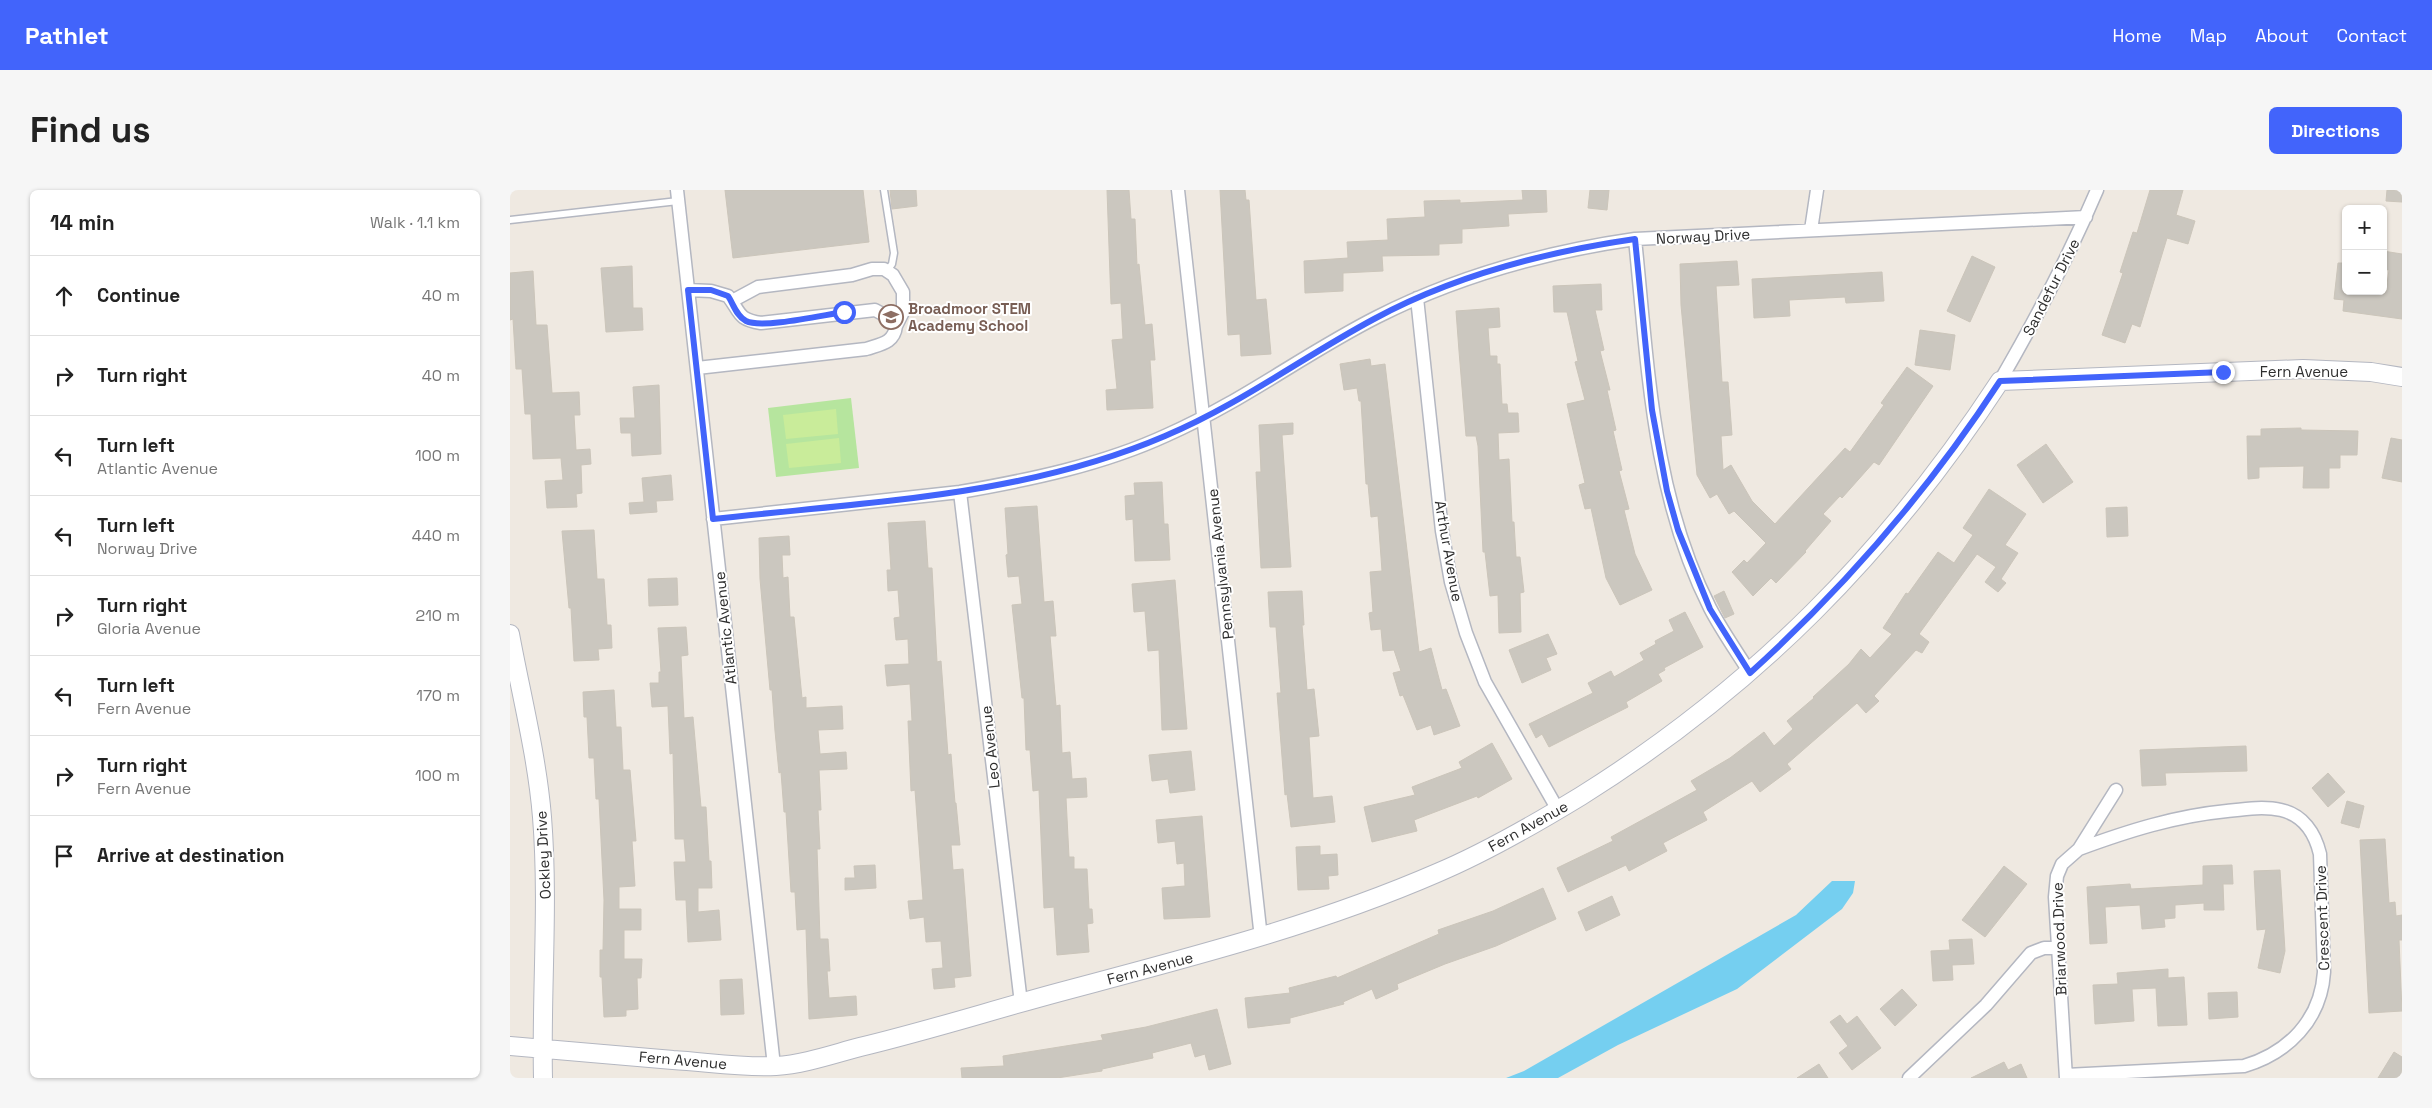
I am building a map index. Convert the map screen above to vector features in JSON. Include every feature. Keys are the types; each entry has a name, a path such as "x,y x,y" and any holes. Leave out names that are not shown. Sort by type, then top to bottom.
{"street":[{"name":"Pennsylvania Avenue","path":"1178,190 1261,938"},
{"path":"1811,230 1817,190"},
{"name":"Sandefur Drive","path":"2000,381 2035,322 2098,190"},
{"name":"Atlantic Avenue","path":"677,195 774,1066"},
{"name":"Norway Drive","path":"713,519 960,492 1064,470 1131,449 1204,418 1368,322 1417,298 1473,276 1533,258 1635,239 2086,217"},
{"path":"1635,239 1652,410 1667,491 1678,530 1710,609 1750,673"},
{"path":"696,368 866,348 887,343 895,335 896,326 903,312 903,292 894,275 887,271 872,269 852,275 758,287 732,301"},
{"path":"688,290 711,290 728,296 735,310 745,321 761,324 875,310 890,318 896,326"},
{"name":"Arthur Avenue","path":"1417,298 1442,531 1451,582 1466,633 1485,682 1558,810"},
{"name":"Fern Avenue","path":"510,1046 751,1066 794,1064 1261,938 1305,924 1441,872 1558,810 1622,770 1683,727 1750,673 1798,629 1852,574 1919,495 1967,432 2000,381 2303,369 2371,372 2402,377"},
{"name":"Leo Avenue","path":"960,492 1021,1002"},
{"name":"Ockley Drive","path":"510,634 542,815 545,906 543,1078"},
{"name":"Briarwood Drive","path":"2066,1076 2055,897 2057,876 2062,864 2079,849 2116,790"},
{"name":"Crescent Drive","path":"2066,1076 2244,1066 2259,1061 2289,1044 2305,1026 2317,1006 2324,984 2320,854 2314,836 2297,817 2282,810 2266,808 2199,814 2125,831 2079,849"},
{"path":"1910,1078 1986,1005 2031,953 2044,948 2058,948"}],"lane":[{"path":"884,190 894,253 892,264 887,271"},
{"path":"510,220 677,195"}],"green space":[{"path":"851,398 859,468 776,477 768,408"},
{"path":"836,409 838,434 786,439 783,415"},
{"path":"839,438 841,463 789,468 786,444"}],"water":[{"path":"1832,881 1855,881 1853,893 1842,909 1737,989 1618,1045 1558,1078 1506,1078 1524,1071 1796,915"}],"building":[{"path":"725,190 863,190 869,242 733,258"},
{"path":"890,190 916,190 917,206 892,209"},
{"path":"1107,190 1129,190 1131,219 1135,219 1137,265 1139,264 1145,325 1152,324 1155,360 1150,360 1153,408 1107,410 1106,390 1117,389 1112,340 1123,339 1121,303 1111,304"},
{"path":"1220,190 1245,190 1246,200 1249,200 1256,300 1266,299 1271,354 1241,356 1240,334 1228,335"},
{"path":"1522,190 1546,190 1547,212 1508,214 1509,226 1462,229 1462,243 1439,244 1439,255 1382,256 1383,271 1343,273 1343,291 1305,293 1304,261 1348,258 1347,242 1388,240 1387,219 1425,217 1424,201 1460,200 1460,203 1523,200"},
{"path":"1590,190 1609,190 1607,210 1588,208"},
{"path":"2150,190 2183,190 2176,215 2195,221 2188,244 2167,238 2140,327 2132,324 2125,343 2102,335 2123,273 2120,272 2133,232 2137,233"},
{"path":"2387,190 2402,190 2402,202 2386,201"},
{"path":"2387,252 2402,254 2402,319 2343,311 2344,300 2334,299 2338,263 2342,263 2342,295 2387,295 2389,270 2387,270"},
{"path":"1972,256 1995,267 1970,322 1947,311"},
{"path":"1737,261 1739,285 1716,286 1722,382 1728,382 1732,435 1721,436 1723,470 1731,465 1752,501 1775,524 1845,448 1850,452 1884,405 1881,403 1907,367 1933,386 1879,465 1874,462 1842,498 1840,496 1823,514 1831,521 1806,552 1776,583 1771,578 1753,596 1732,572 1744,560 1747,563 1766,543 1734,511 1729,514 1717,494 1710,498 1697,475 1681,305 1680,264"},
{"path":"632,266 633,308 642,308 643,330 606,332 601,268"},
{"path":"533,271 536,325 547,325 552,393 579,392 580,415 574,415 576,450 590,449 591,464 581,465 582,493 576,494 577,507 547,508 545,481 563,480 561,458 533,459 531,414 525,414 522,369 516,369 513,319 510,320 510,273"},
{"path":"1882,272 1884,301 1846,303 1845,297 1789,300 1790,316 1754,318 1752,279"},
{"path":"1601,284 1602,310 1595,310 1604,350 1600,351 1610,390 1607,390 1616,430 1613,431 1622,470 1619,471 1629,509 1624,510 1635,554 1652,590 1620,605 1606,578 1591,508 1585,509 1579,485 1585,483 1567,404 1585,400 1575,362 1578,361 1567,312 1554,312 1553,286"},
{"path":"1499,308 1500,327 1488,328 1490,356 1497,356 1497,364 1500,364 1502,404 1507,404 1508,413 1518,413 1519,432 1498,433 1499,460 1509,459 1512,522 1514,522 1516,557 1520,557 1524,592 1520,593 1521,632 1499,633 1498,595 1490,596 1485,552 1483,552 1478,446 1476,436 1466,436 1456,311"},
{"path":"1920,330 1955,335 1950,370 1915,365"},
{"path":"1370,359 1371,366 1385,364 1419,652 1431,648 1442,690 1446,689 1460,726 1434,735 1431,725 1417,730 1403,695 1400,696 1393,673 1401,671 1394,650 1383,651 1381,629 1371,630 1369,613 1373,612 1370,572 1382,571 1378,516 1371,517 1368,484 1366,484 1361,401 1359,401 1357,388 1344,390 1340,364"},
{"path":"659,385 661,454 632,456 631,433 621,433 620,418 635,418 633,387"},
{"path":"1293,423 1293,434 1282,435 1291,567 1261,568 1256,472 1261,472 1259,425"},
{"path":"2301,428 2301,430 2358,431 2357,455 2340,455 2340,468 2329,468 2329,488 2303,488 2304,466 2259,467 2259,478 2248,479 2247,436 2261,436 2261,429"},
{"path":"2391,438 2402,440 2402,482 2382,478"},
{"path":"2046,444 2073,482 2043,503 2017,465"},
{"path":"671,475 673,500 656,501 657,512 630,514 629,503 644,502 642,478"},
{"path":"1162,482 1164,524 1168,524 1170,560 1135,561 1133,519 1126,520 1125,496 1135,495 1134,483"},
{"path":"1989,489 2026,514 2005,545 2018,553 2001,579 2006,583 1998,592 1985,582 1996,567 1977,554 1919,634 1929,642 1922,653 1916,650 1874,696 1879,701 1866,713 1857,703 1787,764 1791,769 1760,792 1752,781 1703,812 1707,820 1663,843 1667,851 1629,871 1626,865 1568,892 1557,868 1613,841 1611,837 1697,790 1691,781 1730,758 1764,732 1774,746 1793,729 1787,721 1849,664 1861,649 1870,658 1892,634 1883,628 1906,593 1908,594 1938,552 1954,563 1973,535 1963,528"},
{"path":"1037,506 1044,602 1053,601 1056,636 1050,636 1056,706 1060,705 1062,753 1070,752 1072,779 1086,778 1087,797 1066,798 1069,857 1074,857 1074,869 1087,869 1089,909 1092,909 1093,923 1087,924 1089,952 1057,955 1054,907 1044,908 1039,790 1033,791 1030,750 1026,750 1024,698 1022,698 1012,605 1022,604 1019,576 1008,577 1006,555 1008,554 1005,508"},
{"path":"2127,507 2128,536 2107,537 2106,508"},
{"path":"925,521 928,568 932,568 937,662 941,661 948,755 951,754 960,845 951,845 953,870 963,869 971,976 954,978 955,987 934,989 932,969 943,968 941,941 926,942 924,917 910,919 908,901 923,900 915,790 911,791 908,721 912,721 910,684 887,686 885,665 909,664 908,639 896,640 894,618 900,617 898,590 888,591 887,570 891,570 888,523"},
{"path":"594,530 597,579 604,579 607,625 611,625 612,648 598,649 599,660 574,661 571,608 569,608 562,531"},
{"path":"789,536 790,555 782,555 783,578 788,577 790,617 794,617 802,698 806,697 806,708 842,706 843,729 818,730 820,754 846,752 847,769 819,770 821,810 818,810 820,849 817,849 820,939 828,939 830,971 827,971 829,998 856,996 857,1015 809,1019 806,929 797,930 795,892 791,892 786,812 784,812 781,772 779,773 760,579 759,538"},
{"path":"677,578 678,605 649,606 648,579"},
{"path":"1175,580 1187,729 1162,730 1159,650 1148,651 1145,611 1134,612 1132,584"},
{"path":"1302,591 1304,625 1302,625 1307,690 1314,689 1319,736 1309,737 1313,798 1332,796 1335,822 1291,827 1287,794 1285,795 1277,693 1281,693 1276,627 1270,627 1268,592"},
{"path":"1724,591 1734,614 1725,618 1714,596"},
{"path":"1685,612 1703,647 1664,668 1665,670 1658,674 1662,681 1626,702 1628,707 1549,747 1542,734 1536,738 1529,724 1593,693 1588,683 1611,671 1614,677 1644,660 1640,653 1656,644 1655,641 1674,631 1669,620"},
{"path":"686,627 688,655 681,656 684,718 693,717 701,807 706,807 709,861 711,861 712,888 698,888 698,912 719,910 721,940 688,942 686,900 676,900 674,862 686,862 684,839 675,839 673,753 670,754 668,706 652,707 650,683 659,683 659,672 661,672 658,628"},
{"path":"1548,634 1557,654 1546,658 1551,670 1522,683 1509,650"},
{"path":"614,690 616,727 621,727 623,770 630,770 636,841 632,841 635,886 619,887 619,909 641,909 641,930 624,930 624,959 642,959 641,978 637,978 638,1009 626,1010 626,1016 604,1017 602,977 600,977 600,950 603,950 604,900 599,799 596,799 594,758 589,758 587,717 584,717 583,692"},
{"path":"1492,743 1512,779 1478,798 1477,796 1414,820 1417,831 1372,842 1364,807 1415,795 1412,787 1462,768 1459,762"},
{"path":"2246,746 2247,771 2165,773 2166,785 2142,786 2140,750"},
{"path":"1191,751 1195,790 1170,793 1168,779 1152,781 1149,755"},
{"path":"2328,773 2345,792 2328,807 2312,788"},
{"path":"2347,801 2364,806 2359,828 2341,823"},
{"path":"1202,816 1210,917 1164,919 1162,888 1185,886 1184,863 1177,864 1175,841 1158,843 1156,820"},
{"path":"2385,839 2389,903 2395,902 2396,916 2402,915 2402,940 2399,940 2402,1011 2369,1013 2360,840"},
{"path":"1320,846 1320,855 1337,854 1338,875 1328,876 1329,889 1298,890 1296,847"},
{"path":"875,865 876,888 845,890 845,878 855,878 854,866"},
{"path":"2232,865 2233,884 2223,884 2224,910 2204,910 2204,903 2175,905 2175,918 2164,919 2165,927 2142,929 2140,905 2105,907 2107,943 2090,944 2087,887 2130,884 2131,889 2203,885 2203,866"},
{"path":"2004,866 2027,884 1985,937 1962,920"},
{"path":"2280,870 2285,951 2280,973 2258,968 2266,929 2257,930 2254,871"},
{"path":"1543,888 1556,919 1496,946 1397,984 1398,989 1376,999 1372,989 1343,1002 1344,1004 1290,1018 1290,1023 1248,1028 1245,998 1290,993 1289,988 1336,976 1337,978 1439,934 1438,930 1493,911"},
{"path":"1612,896 1620,915 1586,931 1578,912"},
{"path":"1972,939 1974,964 1952,965 1953,980 1933,981 1931,951 1950,950 1949,940"},
{"path":"2168,969 2168,978 2184,977 2187,1025 2158,1026 2156,988 2132,989 2134,1021 2095,1024 2093,985 2118,984 2117,973"},
{"path":"742,979 744,1014 721,1015 720,980"},
{"path":"1902,989 1917,1005 1895,1026 1880,1009"},
{"path":"2237,992 2238,1017 2209,1019 2208,993"},
{"path":"1217,1009 1231,1064 1209,1070 1205,1054 1195,1057 1191,1043 1152,1053 1153,1058 1102,1069 1102,1071 1057,1078 962,1078 961,1068 1004,1066 1003,1056 1103,1040 1101,1035 1146,1027"},
{"path":"1840,1015 1847,1024 1857,1016 1881,1048 1852,1070 1839,1053 1848,1046 1830,1022"},
{"path":"2394,1052 2402,1057 2402,1078 2378,1078"},
{"path":"2004,1062 2008,1070 2021,1064 2027,1078 1971,1078"},
{"path":"1819,1064 1828,1078 1797,1078"}],"place":[{"name":"Broadmoor STEM Academy School","path":"891,317"}],"route":[{"path":"844,312 761,324 745,321 735,310 728,296 711,290 688,290 713,519 960,492 997,486 1064,470 1131,449 1204,418 1265,384 1325,346 1376,317 1417,298 1473,276 1533,258 1594,245 1635,239 1652,410 1667,491 1678,530 1710,609 1750,673 1798,629 1852,574 1919,495 1967,432 2000,381 2223,372"}]}
